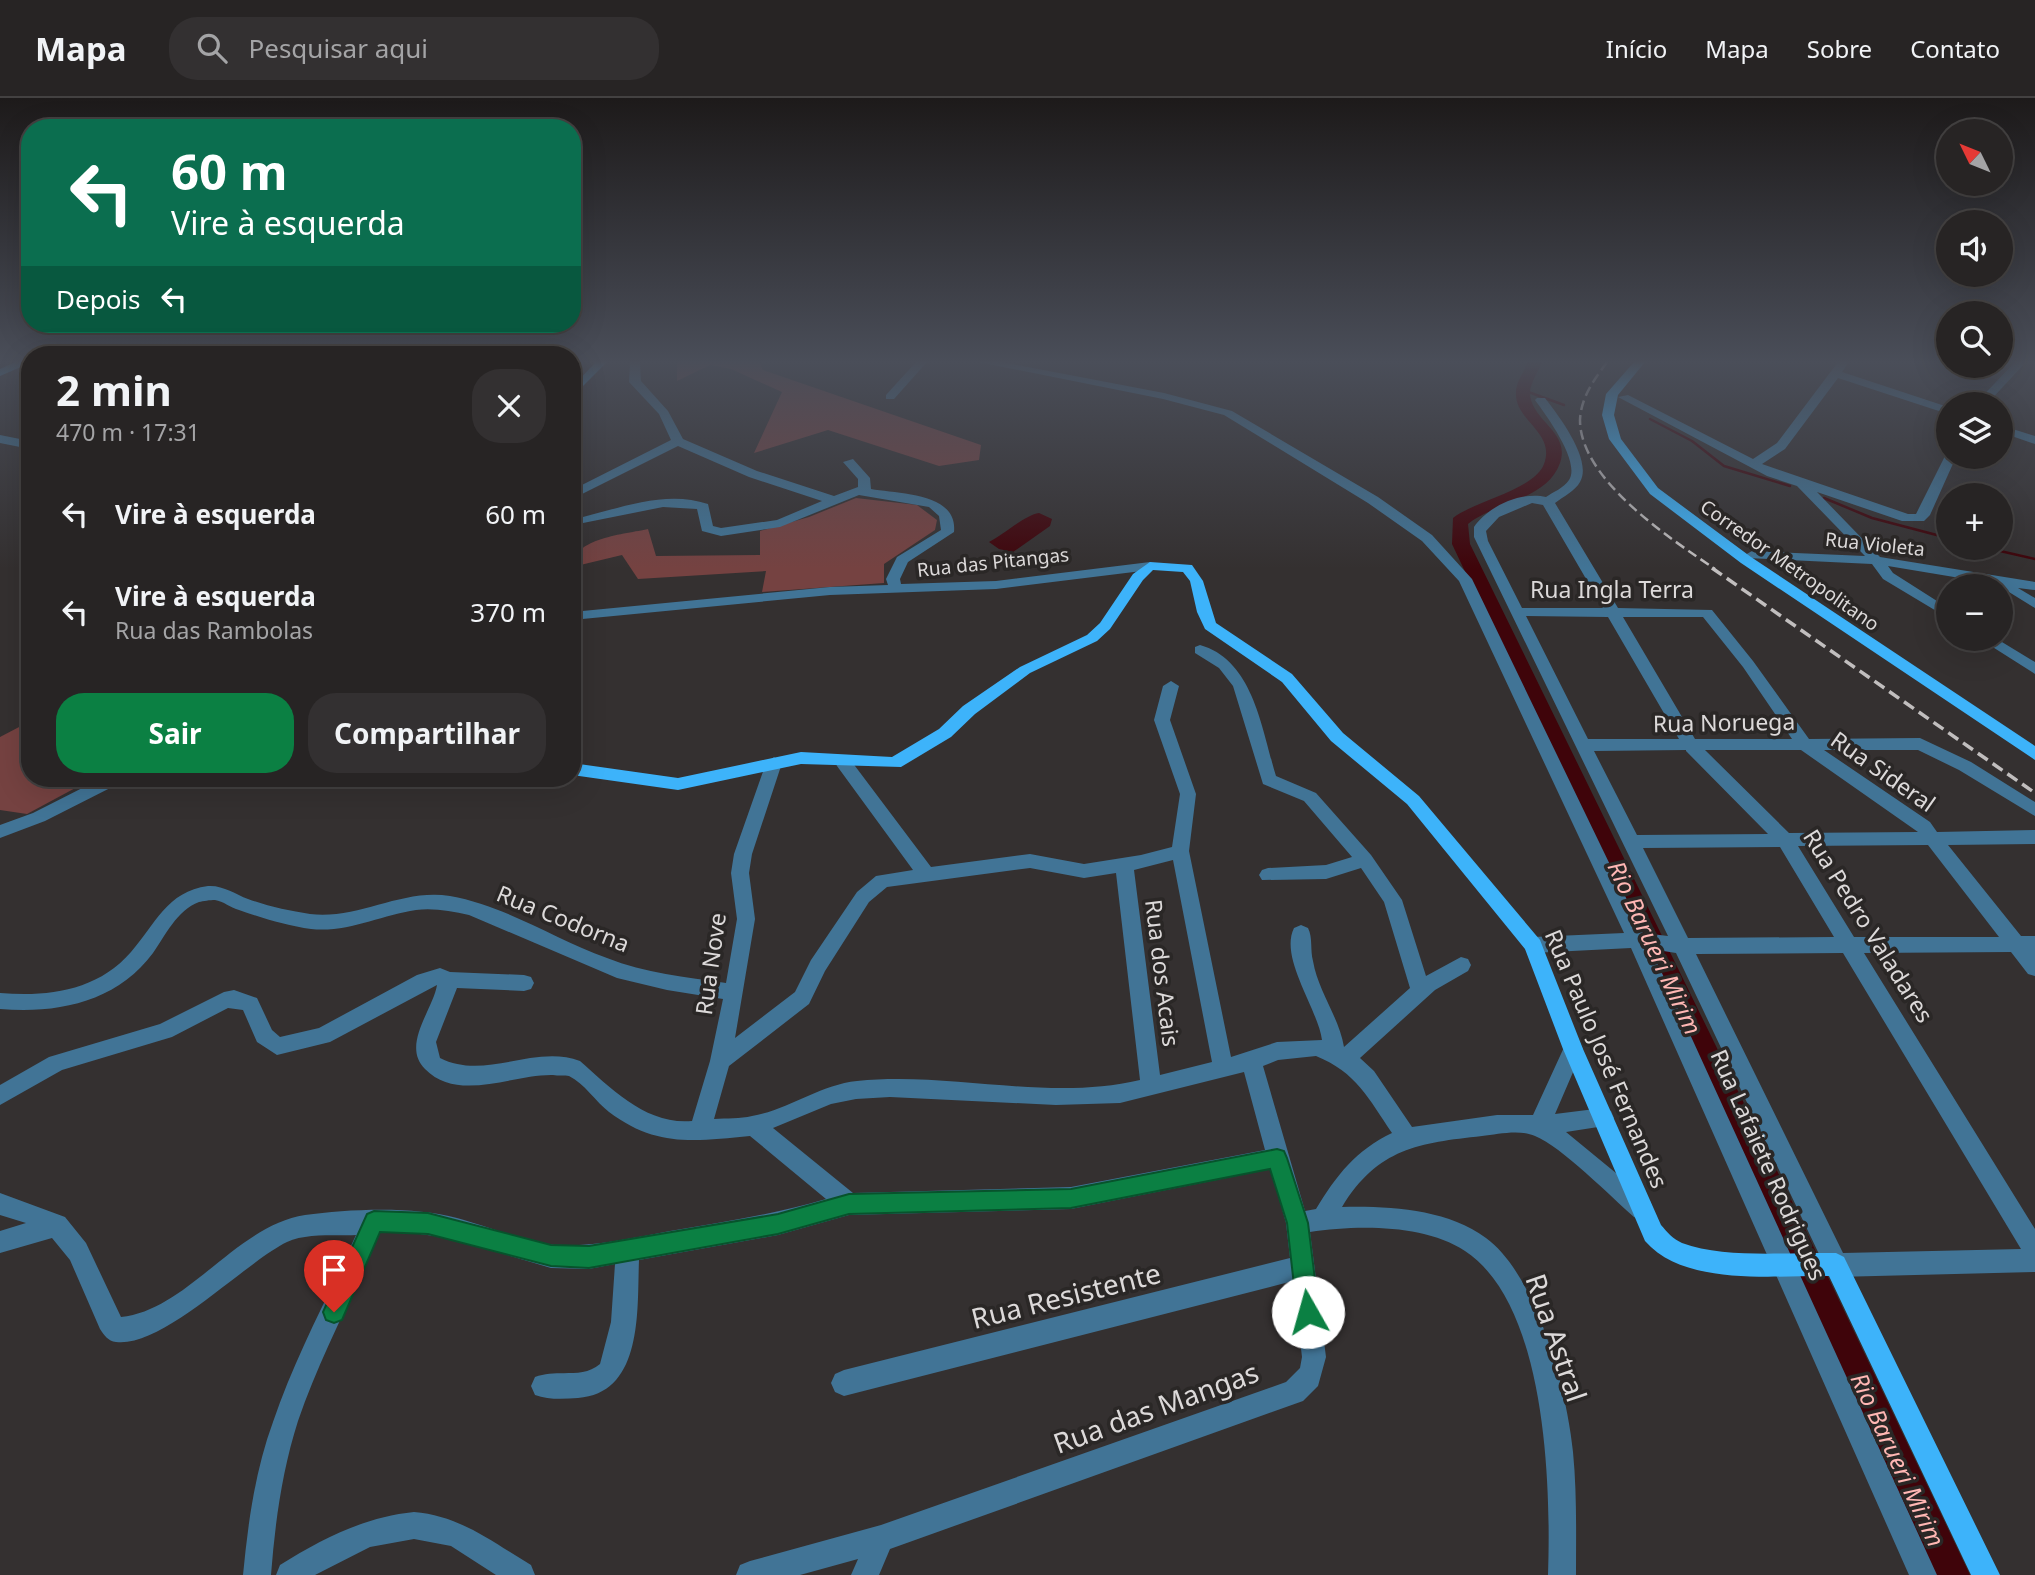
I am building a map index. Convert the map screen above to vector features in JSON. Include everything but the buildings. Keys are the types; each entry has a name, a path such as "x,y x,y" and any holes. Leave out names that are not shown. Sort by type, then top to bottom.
{"main road":[{"name":"Corredor Metropolitano","path":"1612,431 1624,454 1654,491 1746,560 2035,754"},
{"path":"1622,431 1648,474 1682,507 2035,747"},
{"path":"581,770 678,784 722,777 801,758 895,763 924,748 968,710 1025,670 1092,638 1105,626 1138,577 1150,566"},
{"name":"Rua Paulo José Fernandes","path":"1150,566 1179,566 1192,572 1201,593 1205,618 1210,626 1287,678 1337,737 1413,800 1533,944 1573,1049 1653,1233 1665,1246 1679,1254 1788,1264 1831,1264"},
{"name":"Rua Lafaiete Rodrigues","path":"1831,1264 1986,1575"}],"street":[{"path":"673,431 678,441 752,474 832,500"},
{"name":"Rua Lafaiete Rodrigues","path":"1258,431 1412,528 1436,547 1465,579 1642,941 1788,1264 1923,1575"},
{"path":"1560,431 1579,470 1576,481 1548,502 1538,498 1524,500 1481,525 1479,532 1680,945 1831,1264 2035,1260"},
{"path":"1689,431 1753,464 1907,519 1923,515 1944,469"},
{"path":"1753,464 1781,446 1794,431"},
{"path":"2013,432 2035,440"},
{"path":"0,439 21,442"},
{"path":"581,490 678,441"},
{"path":"849,462 864,478 865,491"},
{"path":"1801,483 1888,576 1936,606"},
{"name":"Rua das Pitangas","path":"588,520 663,503 687,502 703,507 706,528 721,532 780,523 832,500 865,491 933,504 943,511 947,520 947,532 902,560 893,579 897,590 996,585 1150,566"},
{"name":"Rua Pedro Valadares","path":"1548,502 1692,747 1784,839 2035,1250"},
{"name":"Rua Violeta","path":"1752,555 1874,559 1962,574"},
{"name":"Rua Violeta","path":"2013,583 2035,586"},
{"path":"581,614 801,593 897,590"},
{"path":"2013,590 2035,604"},
{"name":"Rua Ingla Terra","path":"1517,612 1707,613"},
{"name":"Rua Sideral","path":"1707,613 1748,664 1805,744 1934,837 2027,944 2035,968"},
{"path":"1200,650 1224,665 1240,685 1269,780 1310,797 1365,860 1392,900 1420,989"},
{"path":"2006,651 2035,669"},
{"path":"1171,686 1161,720 1188,794 1180,852 1223,1067"},
{"name":"Rua Noruega","path":"1581,745 1692,747 1909,743 1929,746 2035,810"},
{"path":"843,762 926,874"},
{"name":"Rua Nove","path":"701,1132 735,992 746,919 740,873 743,854 774,763"},
{"path":"0,832 39,817 98,787"},
{"path":"1630,842 2035,837"},
{"path":"720,1061 802,998 818,966 872,888 882,881 1030,861 1084,871 1180,852"},
{"path":"1268,875 1326,872 1365,860"},
{"name":"Rua dos Acais","path":"1124,865 1151,1088"},
{"name":"Rua Codorna","path":"0,1001 36,1004 60,1001 101,986 138,959 177,906 190,898 213,893 245,905 321,922 405,903 427,900 450,904 530,929 600,964 666,983 735,992"},
{"path":"1301,933 1303,963 1339,1054"},
{"path":"1533,944 1642,941 1680,945 1850,947 2027,944"},
{"path":"1339,1054 1378,1033 1420,989 1435,977 1461,965"},
{"path":"0,1096 56,1063 164,1031 224,1000 243,1000 250,1004 264,1037 277,1046 323,1036 432,978 440,976 447,981 524,983"},
{"path":"447,981 447,988 426,1042 426,1056 433,1064 450,1073 472,1077 542,1066 573,1067 616,1105 643,1122 663,1129 701,1132 754,1126 830,1095 890,1087 1090,1096 1151,1088 1251,1061 1277,1051 1301,1047 1339,1054 1367,1078 1406,1136"},
{"path":"1539,1126 1573,1049"},
{"name":"Rua das Mangas","path":"750,1575 881,1539 1294,1392 1313,1372 1314,1357 1303,1267 1297,1223 1251,1061"},
{"path":"1323,1218 1338,1191 1358,1169 1388,1144 1406,1136 1489,1126 1539,1126 1603,1118"},
{"path":"754,1126 849,1204"},
{"path":"1539,1126 1643,1209"},
{"path":"0,1204 57,1225 86,1265 108,1321 117,1330 129,1331 162,1315 250,1252 286,1230 374,1222 407,1222 454,1228 551,1255 589,1257 778,1224 849,1204 1071,1198 1277,1158"},
{"name":"Rua Astral","path":"1297,1223 1323,1218 1413,1223 1448,1230 1471,1241 1492,1258 1513,1286 1542,1372 1560,1449 1562,1575"},
{"path":"257,1575 261,1520 276,1451 295,1397 374,1222"},
{"path":"0,1242 57,1225"},
{"path":"544,1386 596,1383 614,1366 620,1350 628,1250"},
{"name":"Rua Resistente","path":"844,1383 1303,1267"},
{"path":"290,1575 382,1528 406,1525 433,1525 458,1535 521,1575"},
{"path":"865,1575 881,1539"}],"shaded area":[{"path":"764,431 825,431 754,453"},
{"path":"831,431 940,431 981,445 979,460 939,466"},
{"path":"856,498 917,505 937,520 935,530 884,564 884,583 762,592 766,571 638,579 622,555 581,565 581,550 590,544 648,529 656,556 760,555 760,531 809,517"},
{"path":"1039,513 1052,519 1050,526 1013,552 999,549 989,542 1027,517"},
{"path":"21,726 21,787 77,787 27,814 0,810 0,737"}],"waterway":[{"name":"Rio Barueri Mirim","path":"1547,431 1554,451 1546,474 1524,490 1482,507 1459,522 1461,544 1777,1201 1952,1575"},
{"path":"1673,431 1692,441 1724,466 1790,486"},
{"path":"1824,498 1872,518 1936,535"},
{"path":"2013,554 2035,559"}],"railway":[{"path":"1582,431 1584,442 1595,464 1611,486 1675,542 1715,569"},
{"path":"1712,568 2035,793"}],"route":[{"path":"334,1312 374,1222 407,1222 454,1228 551,1255 589,1257 778,1224 849,1204 1071,1198 1277,1158 1297,1223 1308,1312"}]}
